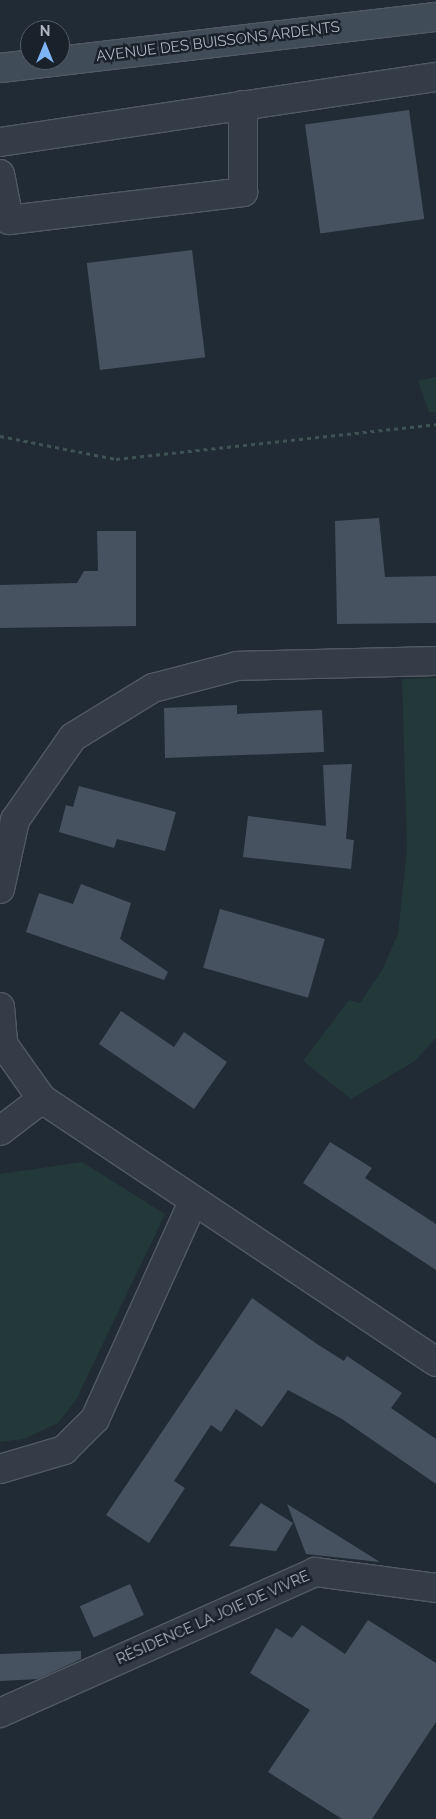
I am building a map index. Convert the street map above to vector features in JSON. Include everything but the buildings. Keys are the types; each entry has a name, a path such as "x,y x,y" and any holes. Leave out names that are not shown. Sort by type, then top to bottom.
{"street":[{"name":"AVENUE DES BUISSONS ARDENTS","path":"0,68 436,17"},
{"path":"0,142 436,77"},
{"path":"0,174 9,220 243,192 243,105"},
{"path":"0,889 15,820 73,737 153,688 238,666 436,661"},
{"path":"0,1008 3,1044 42,1099 193,1202 436,1362"},
{"path":"0,1131 42,1099"},
{"path":"0,1469 64,1450 95,1419 193,1202"},
{"name":"RÉSIDENCE LA JOIE DE VIVRE","path":"0,1713 316,1572 436,1588"}],"path":[{"path":"0,436 116,459 436,424"}],"green space":[{"path":"436,377 436,412 429,412 418,381"},
{"path":"436,678 436,1038 415,1061 351,1099 303,1061 349,1000 360,1003 382,970 398,934 407,849 402,679"},
{"path":"82,1162 165,1214 76,1400 58,1423 24,1439 0,1442 0,1174"}]}
